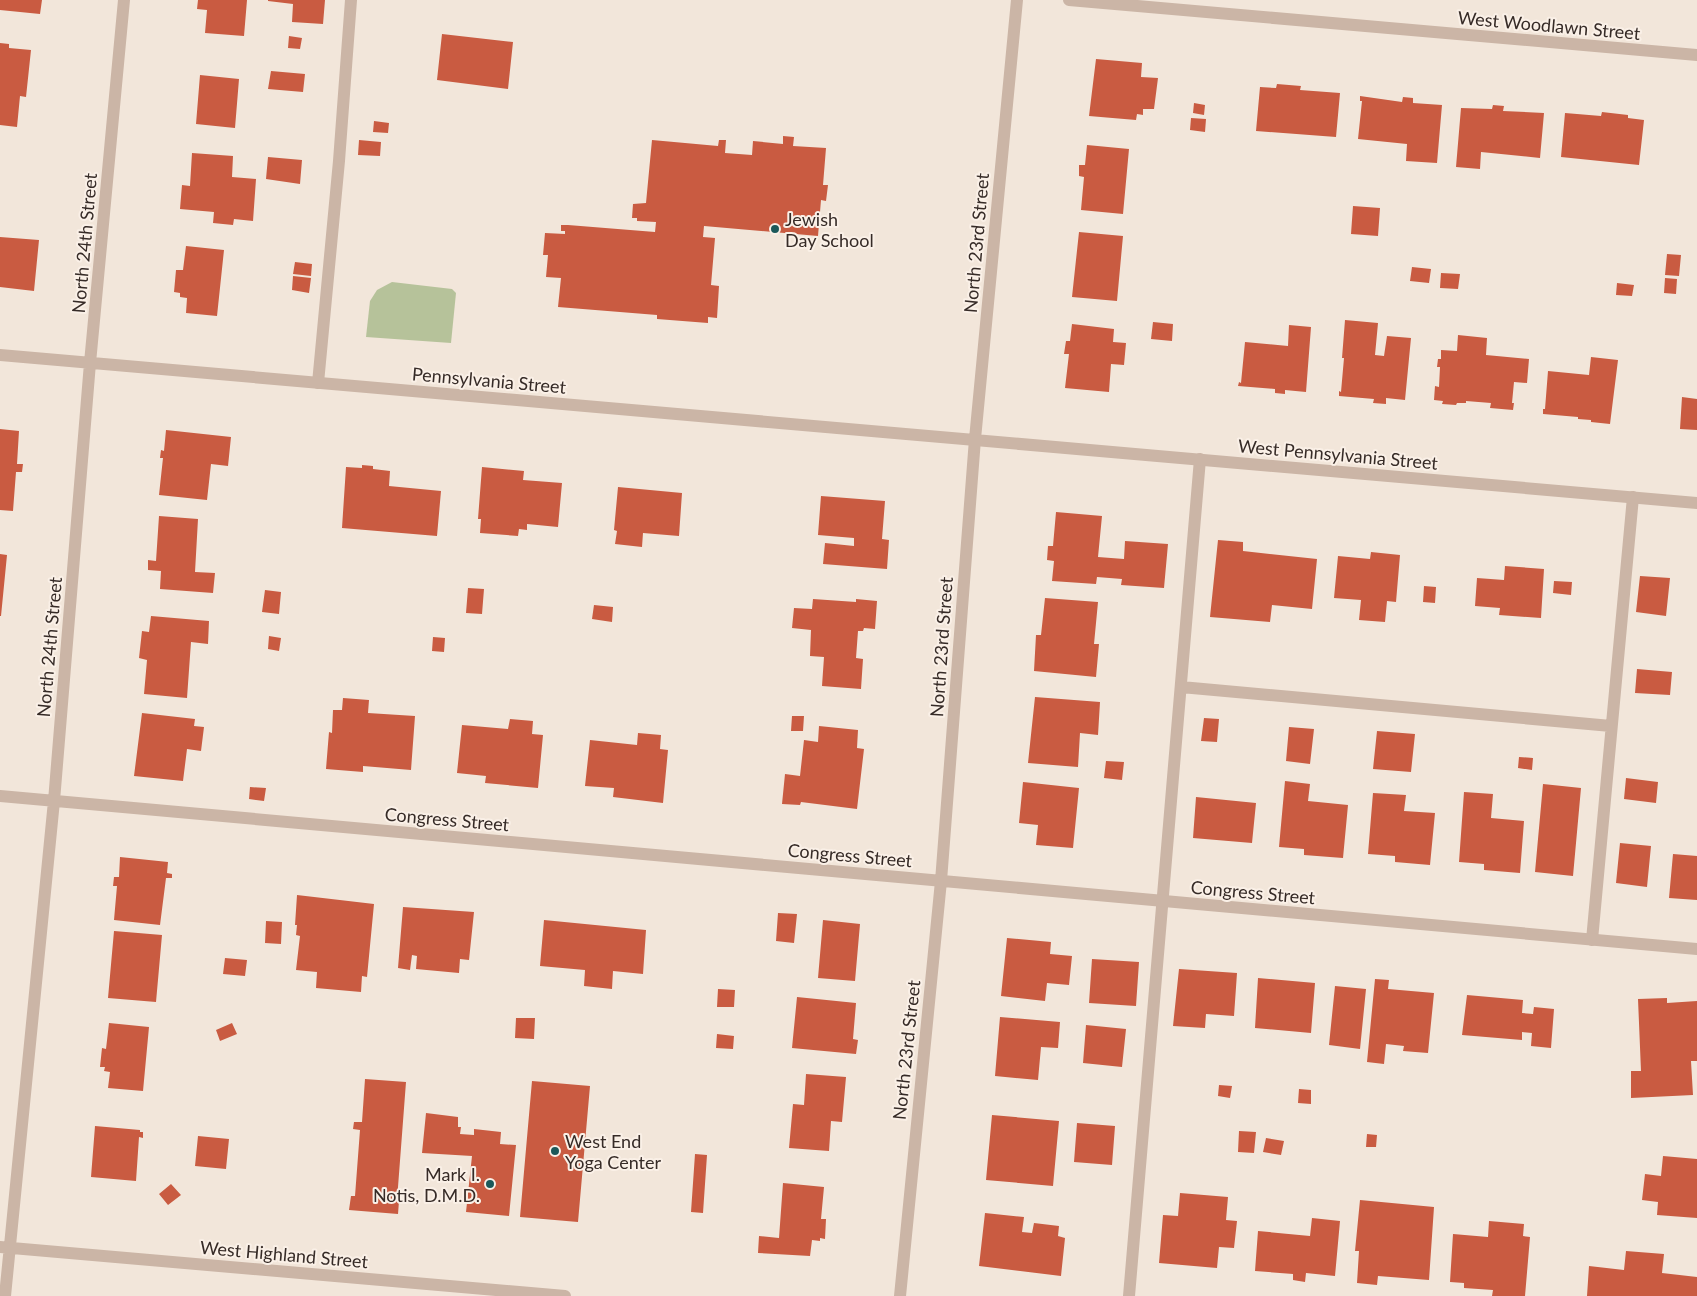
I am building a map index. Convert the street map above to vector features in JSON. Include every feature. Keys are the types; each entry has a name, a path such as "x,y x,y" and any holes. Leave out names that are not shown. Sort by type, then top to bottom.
{"street":[{"name":"North 24th Street","path":"5,1296 5,1247 54,801 90,363 124,0"},
{"path":"318,382 351,0"},
{"name":"North 23rd Street","path":"900,1296 941,881 975,439 1017,0"},
{"name":"West Woodlawn Street","path":"1069,0 1697,55"},
{"name":"Pennsylvania Street","path":"0,355 975,439"},
{"name":"West Pennsylvania Street","path":"975,439 1697,503"},
{"path":"1129,1296 1200,459"},
{"path":"1592,940 1633,498"},
{"path":"1181,687 1611,726"},
{"name":"Congress Street","path":"0,796 1697,949"},
{"name":"West Highland Street","path":"5,1247 565,1296"}],"green space":[{"path":"392,282 452,289 456,293 451,343 366,337 370,301 377,290"}],"building":[{"path":"0,0 42,0 40,14 0,10"},
{"path":"198,0 247,0 244,36 205,33 207,10 197,9"},
{"path":"268,0 325,0 323,24 292,22 293,4"},
{"path":"442,34 513,42 508,89 437,80"},
{"path":"289,36 302,38 300,49 288,48"},
{"path":"0,43 9,44 9,48 31,50 26,97 20,96 17,127 0,125"},
{"path":"1096,59 1142,63 1141,77 1158,78 1154,109 1143,109 1143,115 1137,114 1136,120 1089,116"},
{"path":"271,71 305,74 303,92 268,89"},
{"path":"200,75 239,79 235,128 196,124"},
{"path":"1277,84 1301,86 1300,90 1340,93 1336,137 1256,131 1260,87 1276,88"},
{"path":"1360,96 1402,102 1403,97 1413,98 1413,103 1442,105 1437,163 1406,161 1407,144 1358,139 1362,101 1360,101"},
{"path":"1194,103 1205,105 1204,115 1193,113"},
{"path":"1493,105 1504,106 1503,111 1544,113 1540,158 1481,152 1480,169 1456,167 1461,108 1492,109"},
{"path":"1602,112 1628,115 1628,118 1644,120 1639,165 1561,157 1565,113 1601,116"},
{"path":"1191,118 1206,119 1205,132 1190,130"},
{"path":"374,121 389,123 388,133 373,132"},
{"name":"Jewish Day School","path":"783,136 794,137 793,146 826,148 823,185 828,185 826,201 821,200 818,236 704,226 703,237 715,238 711,285 719,286 717,318 708,317 708,323 657,319 657,315 558,307 561,278 546,277 548,255 543,255 545,233 565,234 565,231 561,231 561,225 655,232 656,222 637,221 637,218 632,218 633,204 646,203 652,140 718,146 719,140 726,140 725,153 752,155 753,141 783,144"},
{"path":"359,140 381,142 380,156 358,155"},
{"path":"1087,145 1129,149 1123,214 1081,210 1084,177 1079,176 1079,165 1085,165"},
{"path":"192,153 233,156 232,177 256,179 253,221 234,219 233,225 213,223 214,212 180,209 182,185 190,186"},
{"path":"268,157 302,160 300,184 266,179"},
{"path":"1353,206 1380,208 1378,236 1351,234"},
{"path":"1079,232 1123,236 1117,301 1072,297"},
{"path":"0,237 39,240 34,291 0,287"},
{"path":"186,246 224,250 217,316 186,313 187,298 180,297 180,293 174,292 176,270 183,270"},
{"path":"1667,254 1681,255 1679,276 1665,275"},
{"path":"295,262 312,264 311,276 293,274"},
{"path":"1412,267 1431,269 1429,283 1410,281"},
{"path":"1441,273 1460,274 1458,289 1440,288"},
{"path":"293,276 311,278 309,293 292,290"},
{"path":"1665,278 1677,279 1676,294 1664,293"},
{"path":"1617,283 1634,285 1632,296 1616,295"},
{"path":"1345,320 1378,323 1375,355 1384,356 1387,336 1411,338 1405,400 1386,398 1386,404 1373,403 1374,399 1339,396 1344,358 1342,358"},
{"path":"1153,322 1173,324 1172,341 1151,339"},
{"path":"1072,324 1114,329 1113,342 1126,343 1124,365 1111,364 1109,392 1065,388 1069,354 1064,354 1066,341 1070,341"},
{"path":"1289,325 1311,327 1306,392 1285,390 1285,394 1275,393 1275,389 1238,386 1239,382 1241,383 1245,342 1288,346"},
{"path":"1458,335 1487,338 1486,355 1529,359 1527,383 1514,382 1513,410 1490,408 1491,403 1466,401 1466,403 1457,403 1456,405 1442,404 1443,401 1434,400 1435,386 1439,387 1440,367 1437,367 1438,359 1441,359 1441,350 1457,351"},
{"path":"1591,357 1618,360 1610,424 1591,422 1591,420 1578,419 1578,417 1543,414 1548,371 1589,375"},
{"path":"1682,397 1697,399 1697,430 1680,429"},
{"path":"0,429 19,431 17,464 23,464 22,472 16,472 13,511 0,510"},
{"path":"166,430 231,437 228,466 211,464 207,500 159,495 163,458 160,458 161,450 164,451"},
{"path":"362,465 373,466 373,469 390,471 389,486 441,491 437,536 342,528 346,467 362,468"},
{"path":"482,467 524,471 523,480 562,483 558,527 527,524 527,530 519,529 518,536 480,533 481,519 478,519"},
{"path":"618,487 682,493 679,536 643,533 642,547 615,544 617,531 614,530"},
{"path":"821,496 885,501 882,539 889,540 887,569 823,564 825,543 854,546 854,538 818,535"},
{"path":"1056,512 1102,516 1098,557 1124,559 1125,541 1168,544 1164,588 1121,585 1122,579 1097,577 1096,584 1052,581 1054,561 1047,560 1048,546 1053,546"},
{"path":"159,516 198,519 195,572 215,573 213,593 160,589 161,571 148,570 148,560 156,561"},
{"path":"1218,540 1243,542 1243,551 1317,559 1312,609 1272,605 1270,622 1210,617"},
{"path":"1371,552 1400,555 1396,602 1387,601 1385,622 1359,620 1361,600 1334,598 1338,556 1370,559"},
{"path":"0,554 7,555 1,616 0,616"},
{"path":"1505,566 1544,569 1541,618 1499,615 1500,608 1475,606 1477,578 1504,580"},
{"path":"1640,576 1670,578 1666,616 1636,612"},
{"path":"1554,581 1572,582 1571,595 1553,593"},
{"path":"1424,586 1436,587 1435,603 1423,602"},
{"path":"468,588 484,589 482,614 466,613"},
{"path":"265,590 281,592 279,614 262,612"},
{"path":"1045,598 1098,602 1094,644 1099,644 1096,677 1034,671 1036,635 1041,635"},
{"path":"813,599 856,602 856,599 877,601 875,629 864,628 863,631 858,631 856,658 863,659 861,689 822,686 824,657 810,656 811,630 792,628 794,608 812,609"},
{"path":"594,605 613,607 612,622 592,619"},
{"path":"151,616 209,621 208,644 191,642 187,698 144,694 147,660 139,658 142,631 149,632"},
{"path":"269,636 281,638 279,651 268,649"},
{"path":"433,637 445,638 444,652 432,651"},
{"path":"1637,669 1672,672 1670,695 1635,693"},
{"path":"1035,697 1100,702 1098,735 1080,733 1078,767 1028,763"},
{"path":"343,698 369,700 368,713 415,716 411,770 363,766 363,772 326,769 329,732 332,733 333,710 342,710"},
{"path":"142,713 195,719 194,726 204,727 201,751 187,749 183,781 134,776"},
{"path":"792,716 804,716 803,731 791,731"},
{"path":"1204,718 1219,719 1217,742 1201,741"},
{"path":"510,719 533,721 532,734 543,735 538,788 485,783 486,776 457,773 462,725 508,729"},
{"path":"819,726 858,730 857,748 864,749 857,809 801,802 800,805 782,804 785,774 800,776 804,740 818,742"},
{"path":"1289,727 1314,729 1310,764 1286,761"},
{"path":"1377,731 1415,734 1411,772 1373,769"},
{"path":"638,733 661,735 660,749 668,750 663,803 613,797 614,788 585,786 590,740 637,745"},
{"path":"1519,757 1533,758 1532,770 1518,768"},
{"path":"1106,761 1124,762 1122,780 1104,778"},
{"path":"1626,778 1658,782 1656,803 1624,799"},
{"path":"1285,781 1310,784 1308,801 1348,805 1343,858 1304,855 1304,849 1279,847"},
{"path":"1023,782 1079,788 1073,848 1036,845 1038,825 1019,823"},
{"path":"1543,784 1581,788 1573,876 1535,872"},
{"path":"250,787 266,788 264,801 249,799"},
{"path":"1464,792 1493,794 1491,818 1524,821 1520,873 1484,870 1484,864 1459,862"},
{"path":"1373,793 1406,795 1404,811 1435,813 1430,865 1395,862 1395,856 1368,854"},
{"path":"1196,797 1256,803 1252,843 1193,838"},
{"path":"1620,843 1651,846 1647,887 1616,883"},
{"path":"1673,854 1697,856 1697,900 1669,898"},
{"path":"120,857 168,862 167,873 172,874 172,878 166,878 160,925 114,920 117,886 113,886 114,877 119,877"},
{"path":"297,895 374,904 367,977 362,976 361,992 316,988 317,972 296,970 300,936 296,935 297,925 295,925"},
{"path":"403,907 474,912 469,960 460,959 459,973 416,969 417,956 412,955 410,970 398,968"},
{"path":"778,913 797,914 794,943 776,941"},
{"path":"544,920 646,930 643,974 613,971 612,989 584,986 585,970 540,966"},
{"path":"823,920 860,924 855,981 818,978"},
{"path":"266,921 282,922 281,944 265,943"},
{"path":"114,931 162,935 156,1002 108,998"},
{"path":"1007,938 1051,942 1050,954 1072,956 1069,985 1047,983 1045,1001 1001,996"},
{"path":"225,958 247,960 245,976 223,974"},
{"path":"1092,959 1139,962 1136,1006 1089,1003"},
{"path":"1179,969 1237,973 1234,1016 1206,1014 1205,1028 1173,1026"},
{"path":"1258,978 1315,983 1311,1033 1255,1028"},
{"path":"1375,979 1389,980 1388,989 1434,993 1428,1053 1403,1051 1404,1046 1386,1044 1384,1064 1367,1062"},
{"path":"1335,986 1366,989 1360,1049 1329,1045"},
{"path":"718,989 735,990 734,1007 717,1007"},
{"path":"1467,995 1523,1000 1522,1013 1533,1014 1534,1007 1554,1009 1551,1048 1531,1046 1532,1033 1522,1032 1522,1040 1462,1035"},
{"path":"797,997 856,1003 853,1039 858,1040 856,1054 792,1048"},
{"path":"1667,998 1667,1003 1697,1001 1697,1061 1691,1061 1693,1095 1631,1098 1631,1071 1641,1071 1638,999"},
{"path":"1000,1017 1060,1022 1058,1048 1041,1047 1038,1080 995,1076"},
{"path":"516,1018 535,1018 534,1039 515,1038"},
{"path":"109,1023 149,1027 143,1091 108,1088 110,1072 104,1071 105,1067 100,1067 102,1048 106,1049"},
{"path":"232,1023 237,1034 220,1041 216,1030"},
{"path":"1086,1025 1126,1029 1122,1067 1083,1063"},
{"path":"717,1034 734,1036 733,1049 716,1048"},
{"path":"806,1074 846,1077 842,1122 831,1121 829,1151 789,1148 793,1104 804,1105"},
{"path":"365,1079 406,1082 397,1200 399,1201 398,1214 349,1210 351,1196 355,1196 360,1130 353,1129 354,1122 362,1122"},
{"name":"West End Yoga Center","path":"532,1081 590,1086 578,1222 520,1217"},
{"path":"1219,1085 1232,1086 1230,1098 1218,1096"},
{"path":"1299,1089 1311,1090 1311,1104 1298,1103"},
{"name":"Mark I. Notis, D.M.D.","path":"426,1113 458,1117 458,1127 461,1127 460,1134 474,1135 474,1129 501,1132 500,1144 516,1145 509,1216 466,1212 472,1156 422,1153"},
{"path":"992,1115 1059,1121 1053,1186 986,1180"},
{"path":"1077,1123 1115,1126 1112,1165 1074,1162"},
{"path":"95,1126 140,1130 140,1132 143,1132 143,1138 139,1137 136,1181 91,1177"},
{"path":"1239,1131 1256,1132 1254,1153 1238,1152"},
{"path":"1367,1134 1377,1135 1376,1147 1366,1147"},
{"path":"198,1136 229,1139 226,1169 195,1166"},
{"path":"1266,1138 1284,1141 1281,1155 1263,1152"},
{"path":"695,1154 707,1155 703,1213 691,1212"},
{"path":"1663,1156 1697,1159 1697,1218 1657,1215 1658,1202 1642,1200 1645,1174 1661,1176"},
{"path":"783,1183 824,1187 821,1219 826,1219 825,1239 820,1238 820,1241 812,1240 810,1256 758,1253 759,1236 779,1238"},
{"path":"171,1184 181,1195 168,1205 159,1194"},
{"path":"1180,1193 1228,1197 1226,1220 1237,1221 1234,1248 1219,1247 1217,1268 1159,1263 1163,1215 1178,1216"},
{"path":"1360,1200 1434,1207 1429,1280 1378,1276 1377,1285 1357,1283 1359,1251 1355,1251"},
{"path":"985,1213 1024,1217 1022,1232 1032,1233 1034,1223 1059,1226 1058,1236 1065,1238 1061,1276 979,1266"},
{"path":"1312,1218 1340,1221 1335,1276 1306,1273 1305,1282 1293,1280 1293,1274 1255,1271 1258,1231 1310,1236"},
{"path":"1489,1221 1524,1224 1523,1236 1530,1237 1525,1296 1492,1296 1493,1290 1464,1288 1464,1283 1450,1282 1453,1234 1488,1237"},
{"path":"1626,1251 1664,1254 1662,1273 1697,1277 1697,1296 1587,1296 1589,1266 1624,1270"}],"place":[{"name":"Jewish Day School","path":"775,229"},
{"name":"West End Yoga Center","path":"555,1151"},
{"name":"Mark I. Notis, D.M.D.","path":"490,1184"}]}
